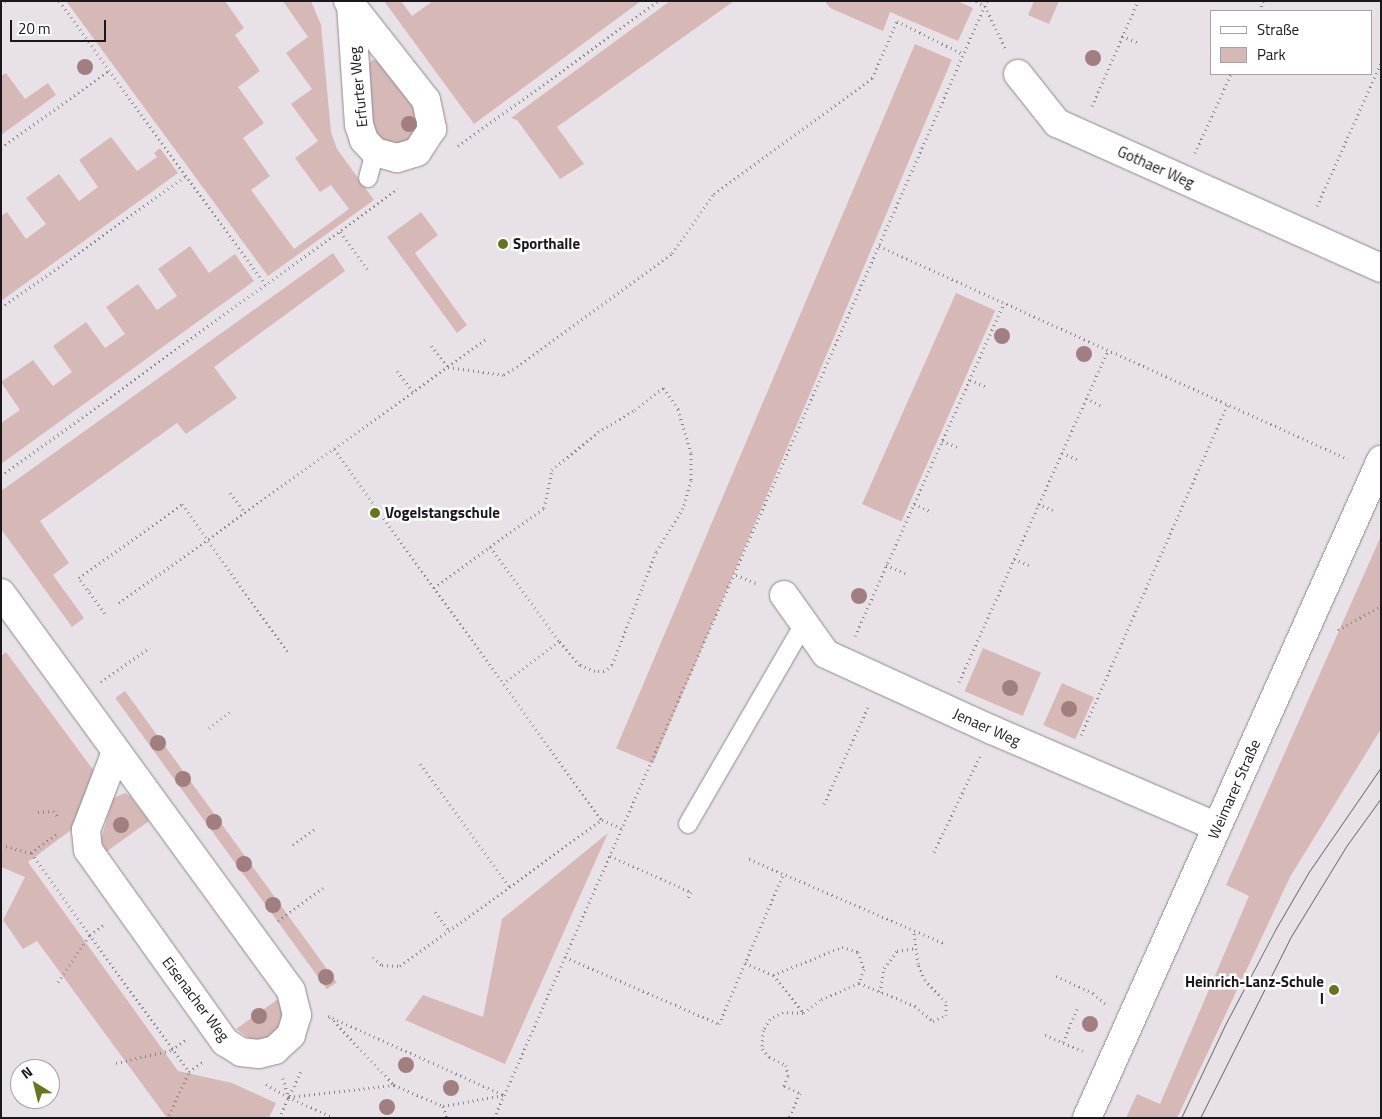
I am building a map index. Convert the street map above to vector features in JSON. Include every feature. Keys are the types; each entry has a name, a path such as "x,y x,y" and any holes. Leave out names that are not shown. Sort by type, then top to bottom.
{"street":[{"name":"Erfurter Weg","path":"349,4 426,100 432,129 417,152 397,158 376,152 364,140 359,125 349,4"},
{"name":"Gothaer Weg","path":"1018,74 1057,123 1381,268"},
{"name":"Weimarer Straße","path":"1087,1118 1378,466"},
{"name":"Eisenacher Weg","path":"1,593 291,991 297,1015 290,1035 275,1050 259,1054 241,1052 226,1042 88,850 86,830 116,752"},
{"name":"Jenaer Weg","path":"784,595 826,654 946,709 1217,827"}],"lane":[{"path":"368,178 376,152"},
{"path":"688,824 804,624"}],"path":[{"path":"1,5 6,1"},
{"path":"59,1 265,285"},
{"path":"451,151 658,1"},
{"path":"976,1 985,6 1018,74"},
{"path":"494,1118 621,828 736,574 987,1"},
{"path":"1080,133 1138,1"},
{"path":"431,346 448,367 504,375 672,253 714,194 872,78 897,21 964,54"},
{"path":"1122,36 1139,43"},
{"path":"1305,234 1381,63"},
{"path":"1,148 109,70"},
{"path":"1183,180 1231,75"},
{"path":"1,308 186,176"},
{"path":"1,476 405,184"},
{"path":"340,232 367,269"},
{"path":"879,246 1228,404 1378,466"},
{"path":"843,662 1004,303"},
{"path":"119,604 486,339"},
{"path":"946,709 1108,350"},
{"path":"397,371 412,392"},
{"path":"970,380 987,387"},
{"path":"434,588 490,547 544,508 552,470 598,432 635,410 663,388 678,409 692,453 690,480 683,508 656,552 612,665 604,672 595,671 580,665 559,641 490,547"},
{"path":"1086,398 1102,406"},
{"path":"1069,763 1228,404"},
{"path":"942,441 960,448"},
{"path":"334,449 602,820 621,828"},
{"path":"1062,453 1078,460"},
{"path":"230,493 245,513"},
{"path":"105,613 79,578 182,504 287,651"},
{"path":"914,504 932,512"},
{"path":"1038,504 1056,511"},
{"path":"1014,559 1032,566"},
{"path":"886,565 905,574"},
{"path":"88,590 93,587"},
{"path":"1305,630 1341,630 1381,606"},
{"path":"503,683 559,641"},
{"path":"79,699 150,647"},
{"path":"208,728 230,712"},
{"path":"824,804 864,717"},
{"path":"420,764 510,887"},
{"path":"934,852 973,773"},
{"path":"38,812 52,811 61,822"},
{"path":"373,957 382,965 400,966 602,820"},
{"path":"293,846 315,829"},
{"path":"1,845 31,853 188,1072"},
{"path":"610,856 691,892 687,900"},
{"path":"749,859 946,944"},
{"path":"565,957 719,1024 783,875"},
{"path":"254,939 323,888"},
{"path":"435,912 449,930"},
{"path":"789,1118 800,1093 784,1086 788,1076 786,1065 769,1057 762,1049 763,1030 770,1019 783,1012 803,1013 820,1000 859,983 915,1006 933,1021 946,1015 946,1002 925,980 918,964 914,931"},
{"path":"58,982 90,935"},
{"path":"773,975 842,947 858,952 864,969 859,983"},
{"path":"880,992 884,968 897,951 916,948"},
{"path":"745,963 773,975 803,1013"},
{"path":"1056,976 1093,993 1104,1003"},
{"path":"1062,1042 1077,1009"},
{"path":"329,1015 504,1095"},
{"path":"329,1015 394,1085 443,1106 504,1095"},
{"path":"324,1023 329,1015"},
{"path":"1045,1035 1112,1063"},
{"path":"168,1117 188,1072 215,1054 226,1042"},
{"path":"116,1064 172,1050"},
{"path":"279,1118 304,1064"},
{"path":"288,1097 394,1085"},
{"path":"288,1097 335,1118"},
{"path":"443,1106 447,1118"}],"green space":[{"path":"66,1 225,1 244,28 235,35 260,71 238,87 264,123 243,138 270,176 251,190 294,249 349,209 331,185 320,192 295,158 318,141 291,104 312,89 286,53 308,37 283,1 311,1 321,25 331,132 337,149 374,200 268,276"},
{"path":"384,1 401,1 412,16 433,1 641,1 474,124"},
{"path":"670,1 734,1 557,127 584,164 560,179 517,120 511,118"},
{"path":"825,1 957,1 973,8 958,41 890,12 883,31 830,8"},
{"path":"1034,1 1059,1 1049,24 1028,15"},
{"path":"915,44 952,60 653,764 616,748"},
{"path":"372,60 381,61 416,106 420,125 411,141 393,146 379,140 371,124 366,67"},
{"path":"6,73 25,99 48,83 56,95 1,135 1,76"},
{"path":"111,137 137,171 157,157 154,153 160,148 178,173 1,301 1,216 7,212 26,239 46,224 26,198 59,174 79,201 98,187 79,160"},
{"path":"421,212 438,235 415,253 467,325 457,333 387,237"},
{"path":"190,246 209,273 235,254 254,281 1,464 1,423 20,410 1,382 33,360 53,386 72,372 53,346 86,322 105,348 125,334 106,307 138,284 157,310 177,296 158,269"},
{"path":"333,253 345,271 214,367 237,398 186,434 177,423 40,521 69,563 53,575 84,618 72,627 1,529 1,491"},
{"path":"956,293 995,310 901,522 862,504"},
{"path":"1381,536 1381,729 1290,877 1177,1118 1126,1118 1137,1094 1160,1104 1249,896 1226,885"},
{"path":"983,648 1041,673 1023,716 965,691"},
{"path":"6,652 114,798 125,793 130,796 149,821 106,852 101,839 113,799 28,862 178,1071 232,1083 276,1103 269,1118 167,1118 37,941 23,949 3,920 25,877 1,867 1,656"},
{"path":"1062,683 1094,697 1075,739 1043,725"},
{"path":"125,691 337,982 327,989 115,698"},
{"path":"608,833 505,1064 405,1020 423,995 483,1017 502,919"},
{"path":"278,999 282,1015 277,1031 264,1039 250,1039 236,1029"}],"tram line":[{"path":"1181,1118 1226,1023 1275,930 1308,873 1381,767"},
{"path":"1200,1118 1290,938 1347,845 1381,798"}],"place":[{"name":"Sporthalle","path":"503,244"},
{"name":"Vogelstangschule","path":"375,513"},
{"name":"Heinrich-Lanz-Schule I","path":"1334,990"}]}
